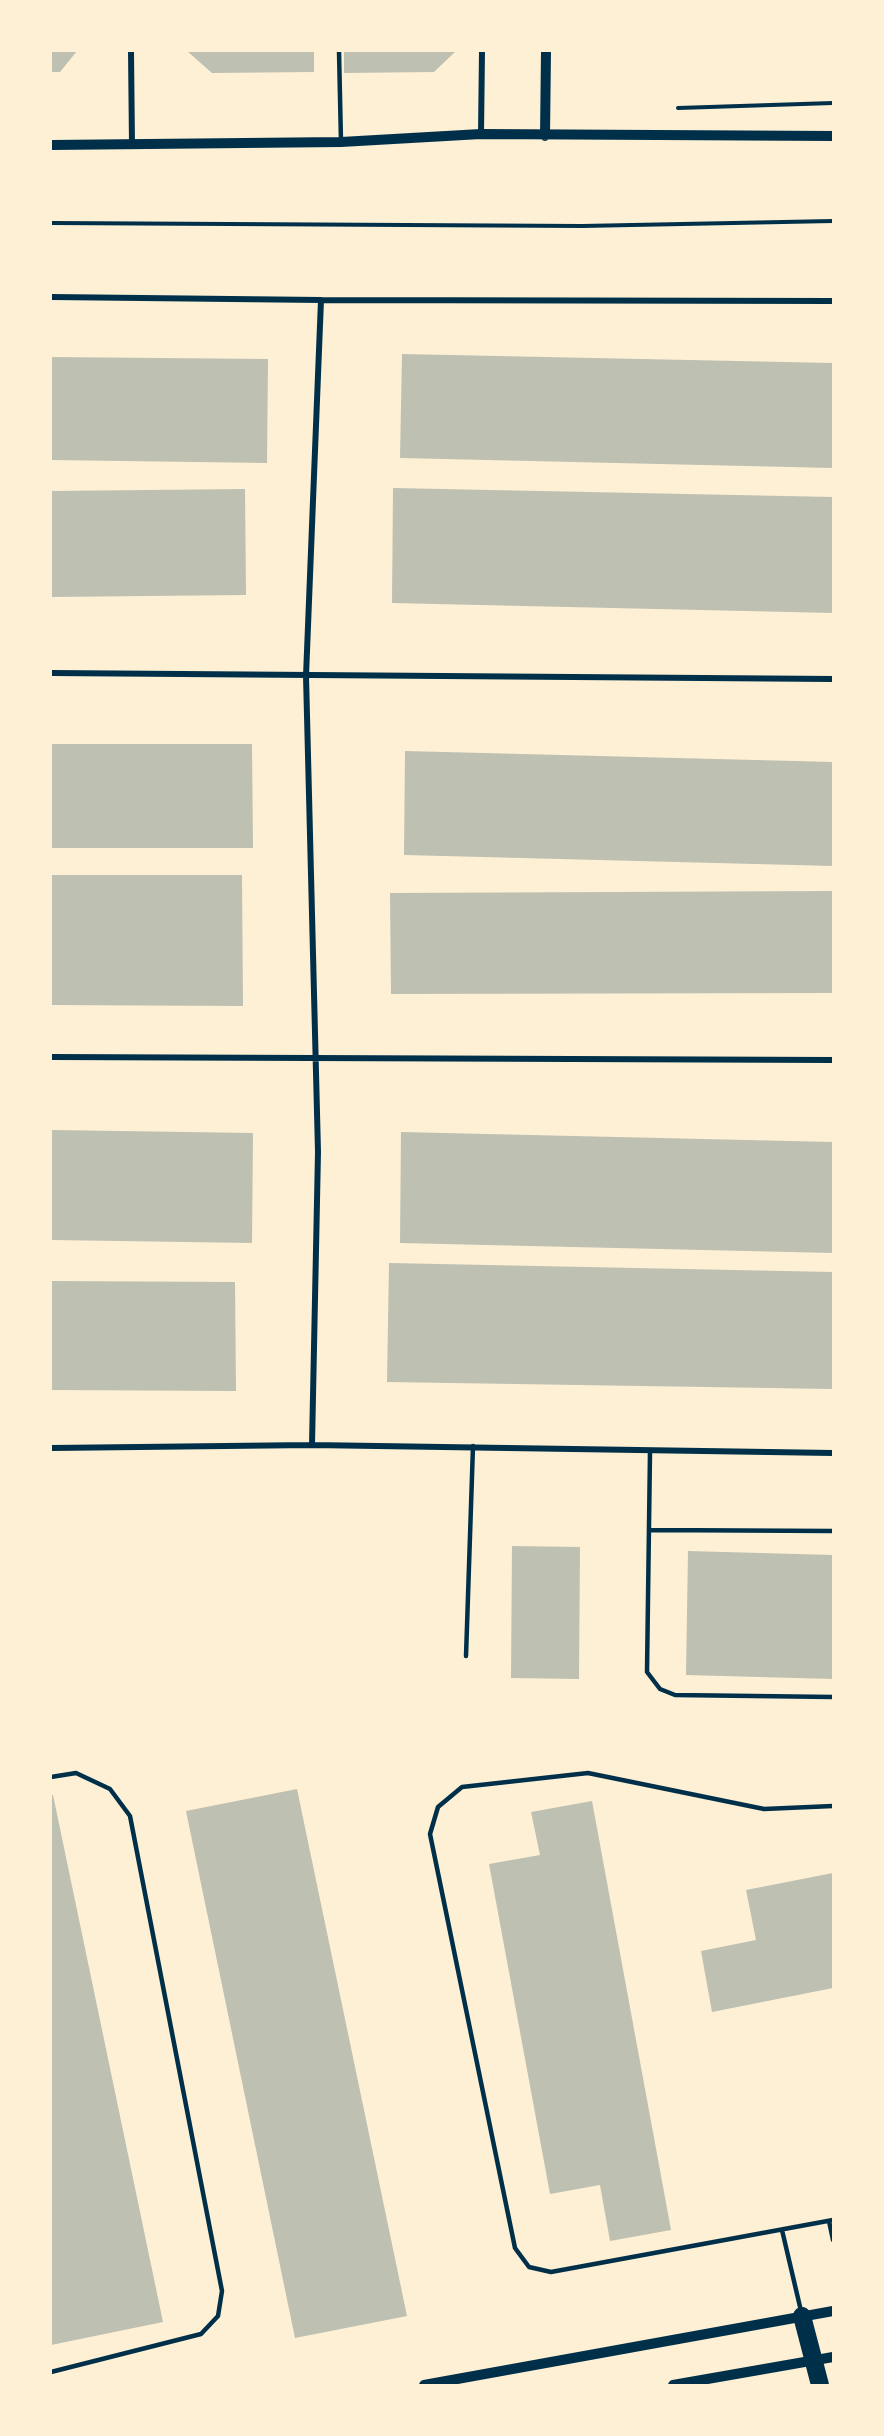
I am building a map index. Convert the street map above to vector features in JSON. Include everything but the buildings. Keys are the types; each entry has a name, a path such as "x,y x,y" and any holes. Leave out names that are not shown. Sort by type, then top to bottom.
{"highway":[{"path":"802,2316 820,2385"}],"street":[{"path":"131,51 132,145"},
{"path":"481,134 482,51"},
{"path":"545,136 546,51"},
{"path":"51,145 341,142 481,134 833,136"},
{"path":"51,297 833,301"},
{"path":"312,1444 318,1152 313,1058 306,676 321,300"},
{"path":"51,673 833,679"},
{"path":"51,1057 833,1060"},
{"path":"51,1448 312,1444 833,1454"},
{"path":"424,2385 833,2311"},
{"path":"673,2385 833,2357"}],"lane":[{"path":"339,51 341,142"},
{"path":"466,1656 473,1446"},
{"path":"650,1452 647,1672 660,1689 675,1695 833,1697"},
{"path":"649,1530 833,1531"},
{"path":"51,1777 76,1773 110,1789 130,1816 222,2291 218,2316 201,2334 51,2372"},
{"path":"833,1806 764,1809 588,1773 462,1787 438,1807 430,1834 515,2248 529,2267 551,2272 831,2220 833,2240"},
{"path":"782,2230 802,2316"}],"path":[{"path":"672,108 833,103"},
{"path":"51,222 582,226 833,221"}]}
